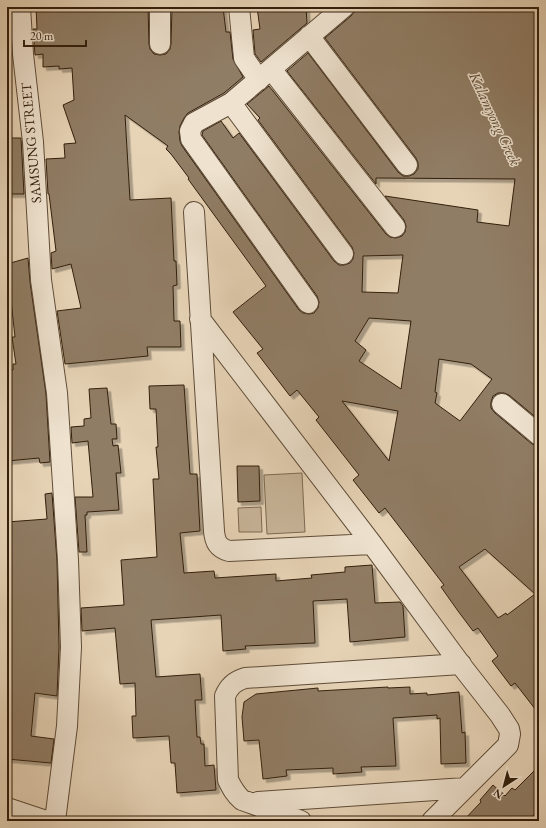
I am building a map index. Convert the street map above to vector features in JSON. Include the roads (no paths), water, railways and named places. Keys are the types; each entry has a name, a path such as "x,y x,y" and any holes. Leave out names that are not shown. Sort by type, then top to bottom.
{"street":[{"name":"SAMSUNG STREET","path":"20,7 15,58 33,142 41,280 57,393 68,560 71,647 67,726 55,821"},
{"path":"160,7 160,44"},
{"path":"239,7 244,58 265,74 395,226"},
{"path":"308,303 191,138 190,131 194,123 231,103 344,7"},
{"path":"310,36 408,165"},
{"path":"231,103 343,254"},
{"path":"194,212 214,531 218,545 229,551 372,544"},
{"path":"200,319 507,724 510,734 508,745 432,821"},
{"path":"502,404 539,435"},
{"path":"301,821 237,796 231,788 228,780 225,696 228,690 238,680 245,678 461,664"},
{"path":"250,802 465,788"},
{"path":"7,808 46,821"}],"water label":[{"name":"Kalamyong Creek","path":"495,119"}]}
